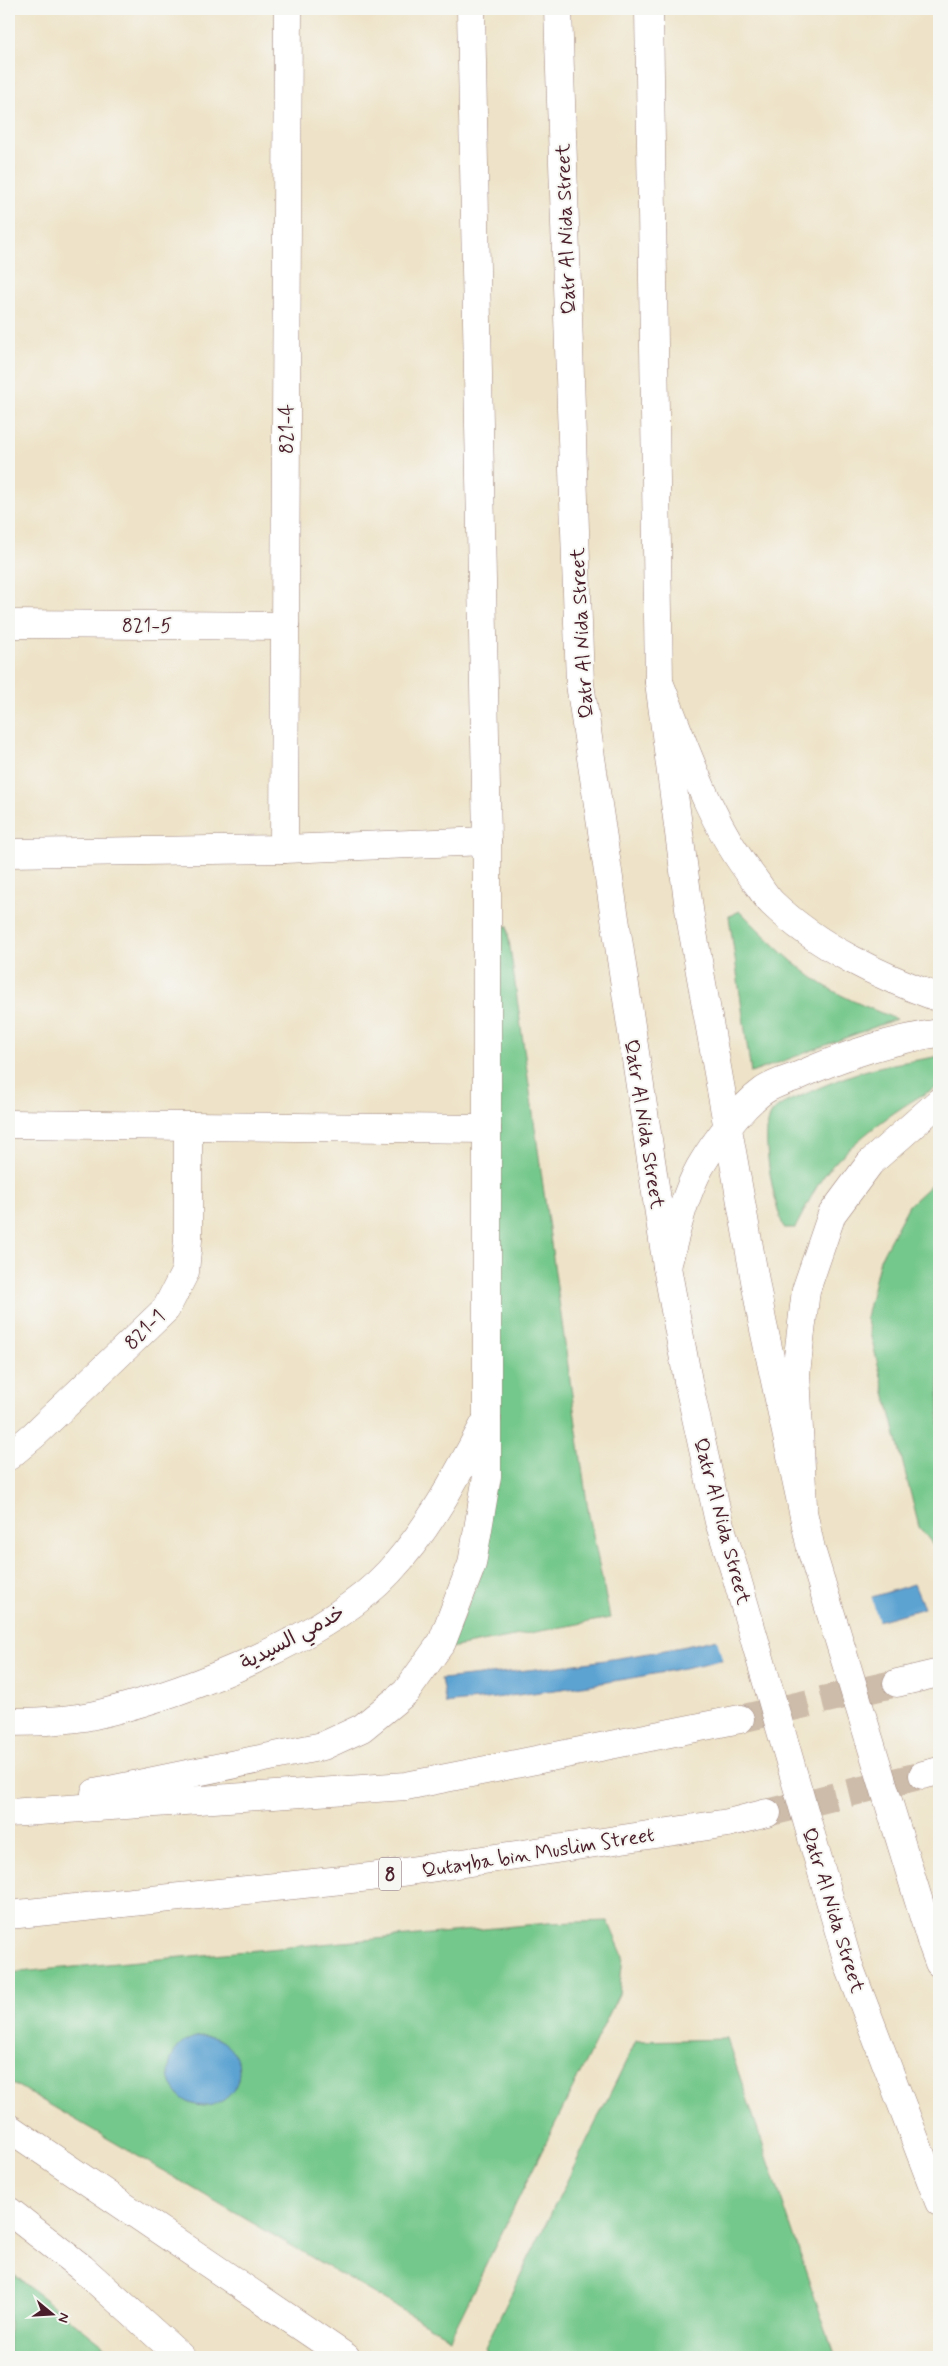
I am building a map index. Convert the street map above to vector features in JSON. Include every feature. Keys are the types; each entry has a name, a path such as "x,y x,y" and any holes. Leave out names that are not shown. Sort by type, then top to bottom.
{"main road":[{"name":"821-4","path":"284,849 288,9"},
{"path":"9,1812 323,1746 362,1728 406,1692 442,1642 472,1564 487,1476 487,841 471,9"},
{"name":"Qatr Al Nida Street","path":"558,9 580,684 667,1267 688,1381 719,1522 849,1966 939,2202"},
{"path":"650,9 658,682 690,916 762,1320 811,1549 935,1952"},
{"name":"821-5","path":"9,624 285,626"},
{"path":"658,682 714,815 736,857 771,902 810,934 844,955 898,983 939,998"},
{"path":"9,853 284,849 487,841"},
{"path":"667,1267 686,1200 700,1166 738,1113 765,1090 841,1058 884,1044 939,1033"},
{"path":"802,1506 796,1373 806,1290 832,1214 870,1163 939,1102"},
{"path":"9,1124 487,1129"},
{"name":"821-1","path":"9,1456 34,1435 166,1309 185,1272 188,1240 188,1127"},
{"name":"خدمي السيدية","path":"9,1722 41,1722 102,1714 161,1696 237,1667 305,1634 352,1606 388,1574 420,1537 446,1496 487,1419"},
{"path":"897,1683 939,1673"},
{"path":"9,1812 406,1786 740,1719"},
{"name":"Qutayba bin Muslim Street","path":"9,1915 370,1877 728,1823 767,1813"},
{"path":"9,2128 346,2357"},
{"path":"9,2211 82,2268 181,2357"}],"green space":[{"path":"740,911 784,954 822,984 853,1001 896,1019 751,1073 729,916"},
{"path":"494,926 507,926 588,1510 610,1618 450,1648 482,1572"},
{"path":"939,1056 939,1087 895,1112 863,1136 822,1178 795,1228 784,1228 776,1204 767,1152 768,1123 772,1113 785,1103 852,1075 883,1066"},
{"path":"939,1177 939,1552 919,1527 866,1317 880,1259 909,1205"},
{"path":"608,1921 623,1956 619,1994 450,2338 9,2081 9,1973 548,1923"},
{"path":"727,2039 835,2357 489,2357 485,2347 636,2041"},
{"path":"9,2271 118,2357 9,2357"}],"water":[{"path":"914,1584 924,1608 807,1639 748,1654 629,1679 446,1704 441,1679 591,1662 681,1647 798,1619"},
{"path":"204,2036 223,2042 233,2052 239,2071 233,2090 223,2100 204,2106 185,2100 175,2090 169,2071 175,2052 185,2042"}],"pier":[{"path":"871,1595 879,1623 807,1643 723,1662 716,1636 798,1617"}],"tunnel":[{"path":"740,1719 897,1683"},
{"path":"767,1813 923,1775"}]}
